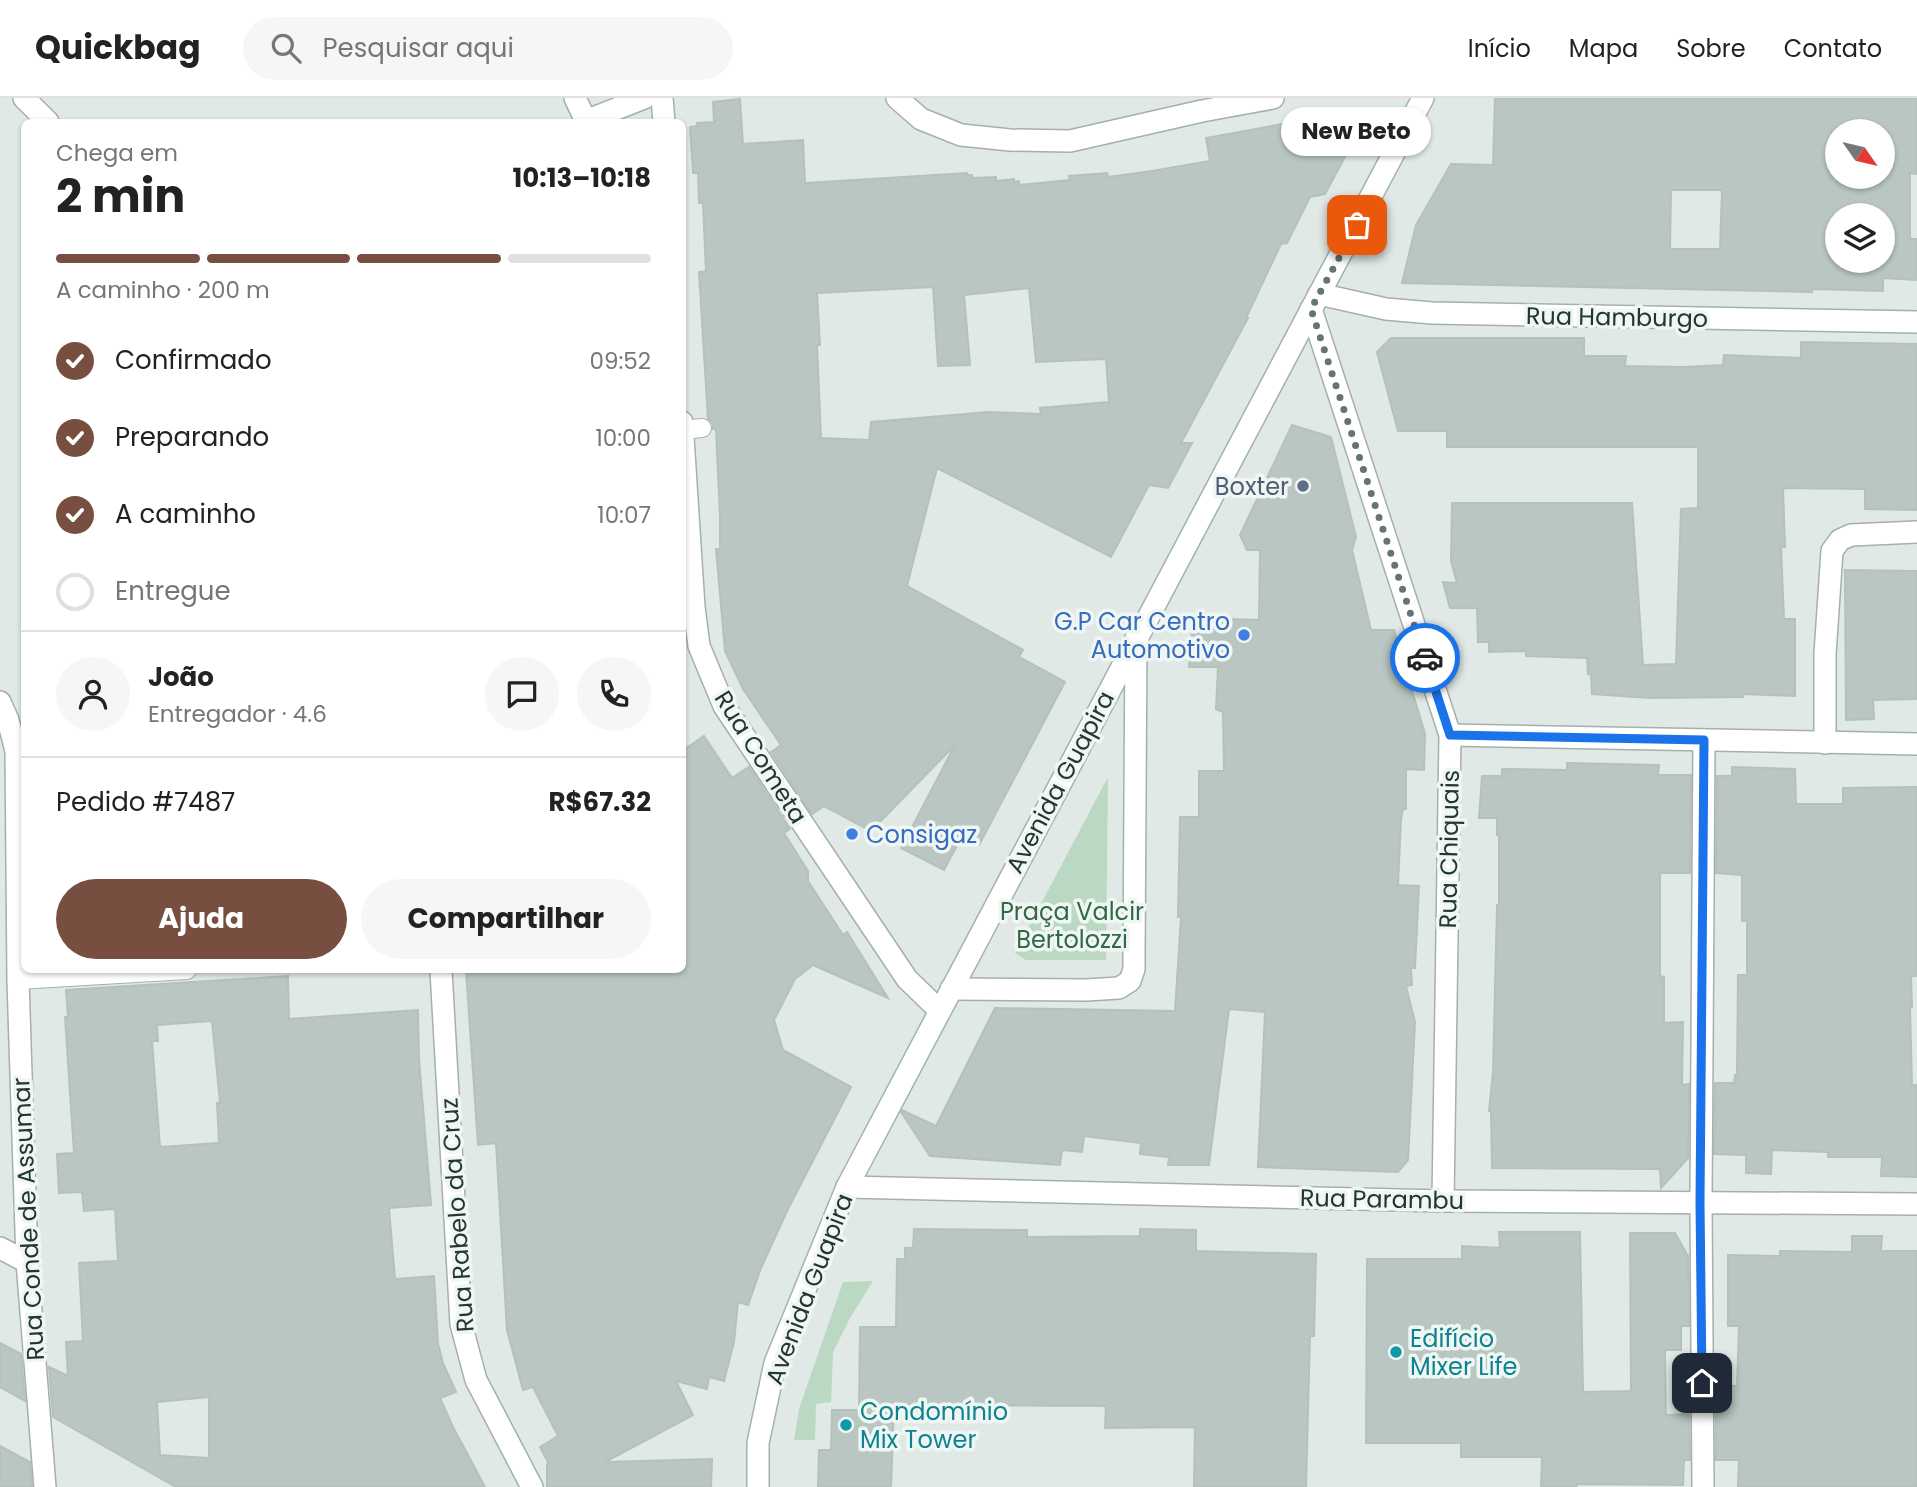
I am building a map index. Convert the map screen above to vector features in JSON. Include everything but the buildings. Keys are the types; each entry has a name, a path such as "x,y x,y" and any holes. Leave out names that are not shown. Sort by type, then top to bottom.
{"street":[{"path":"24,98 45,119"},
{"path":"575,98 583,119"},
{"path":"592,119 645,98"},
{"path":"663,98 664,119"},
{"path":"897,98 921,119 961,135 1010,140 1070,141 1200,105 1273,98"},
{"name":"Avenida Guapira","path":"758,1487 758,1443 775,1363 847,1187 1136,638 1395,156 1423,98"},
{"name":"Rua Hamburgo","path":"1315,302 1432,313 1917,322"},
{"name":"Rua Chiquais","path":"1315,302 1450,735 1443,1201"},
{"name":"Rua Cometa","path":"689,427 694,607 699,646 711,678 724,706 906,979 939,1010"},
{"path":"1825,743 1825,654 1832,551 1840,540 1851,535 1917,532"},
{"path":"951,989 1086,990 1119,988 1130,981 1135,956 1136,638"},
{"name":"Rua Conde de Assumar","path":"0,702 16,751 18,980 27,1262 45,1487"},
{"path":"1450,735 1917,744"},
{"path":"1703,1487 1700,1202 1704,740"},
{"name":"Rua Rabelo da Cruz","path":"442,973 461,1324 476,1380 533,1487"},
{"name":"Rua Parambu","path":"847,1187 1443,1201 1917,1204"},
{"path":"0,1248 27,1262"}],"lane":[{"path":"18,980 136,973"}],"green space":[{"name":"Praça Valcir Bertolozzi","path":"1108,777 1106,960 1026,960 1015,953"},
{"path":"873,1281 833,1352 831,1402 816,1404 815,1440 794,1440 799,1409 843,1282"}],"way so far":[{"path":"1357,225 1311,309 1425,658"}],"place":[{"name":"New Beto","path":"1357,225"},
{"name":"Boxter","path":"1303,486"},
{"name":"G.P Car Centro Automotivo","path":"1244,635"},
{"name":"Consigaz","path":"852,834"},
{"name":"Edifício Mixer Life","path":"1396,1352"},
{"name":"Condomínio Mix Tower","path":"846,1425"}],"route":[{"path":"1425,658 1450,735 1704,740 1700,1202 1702,1383"}]}
